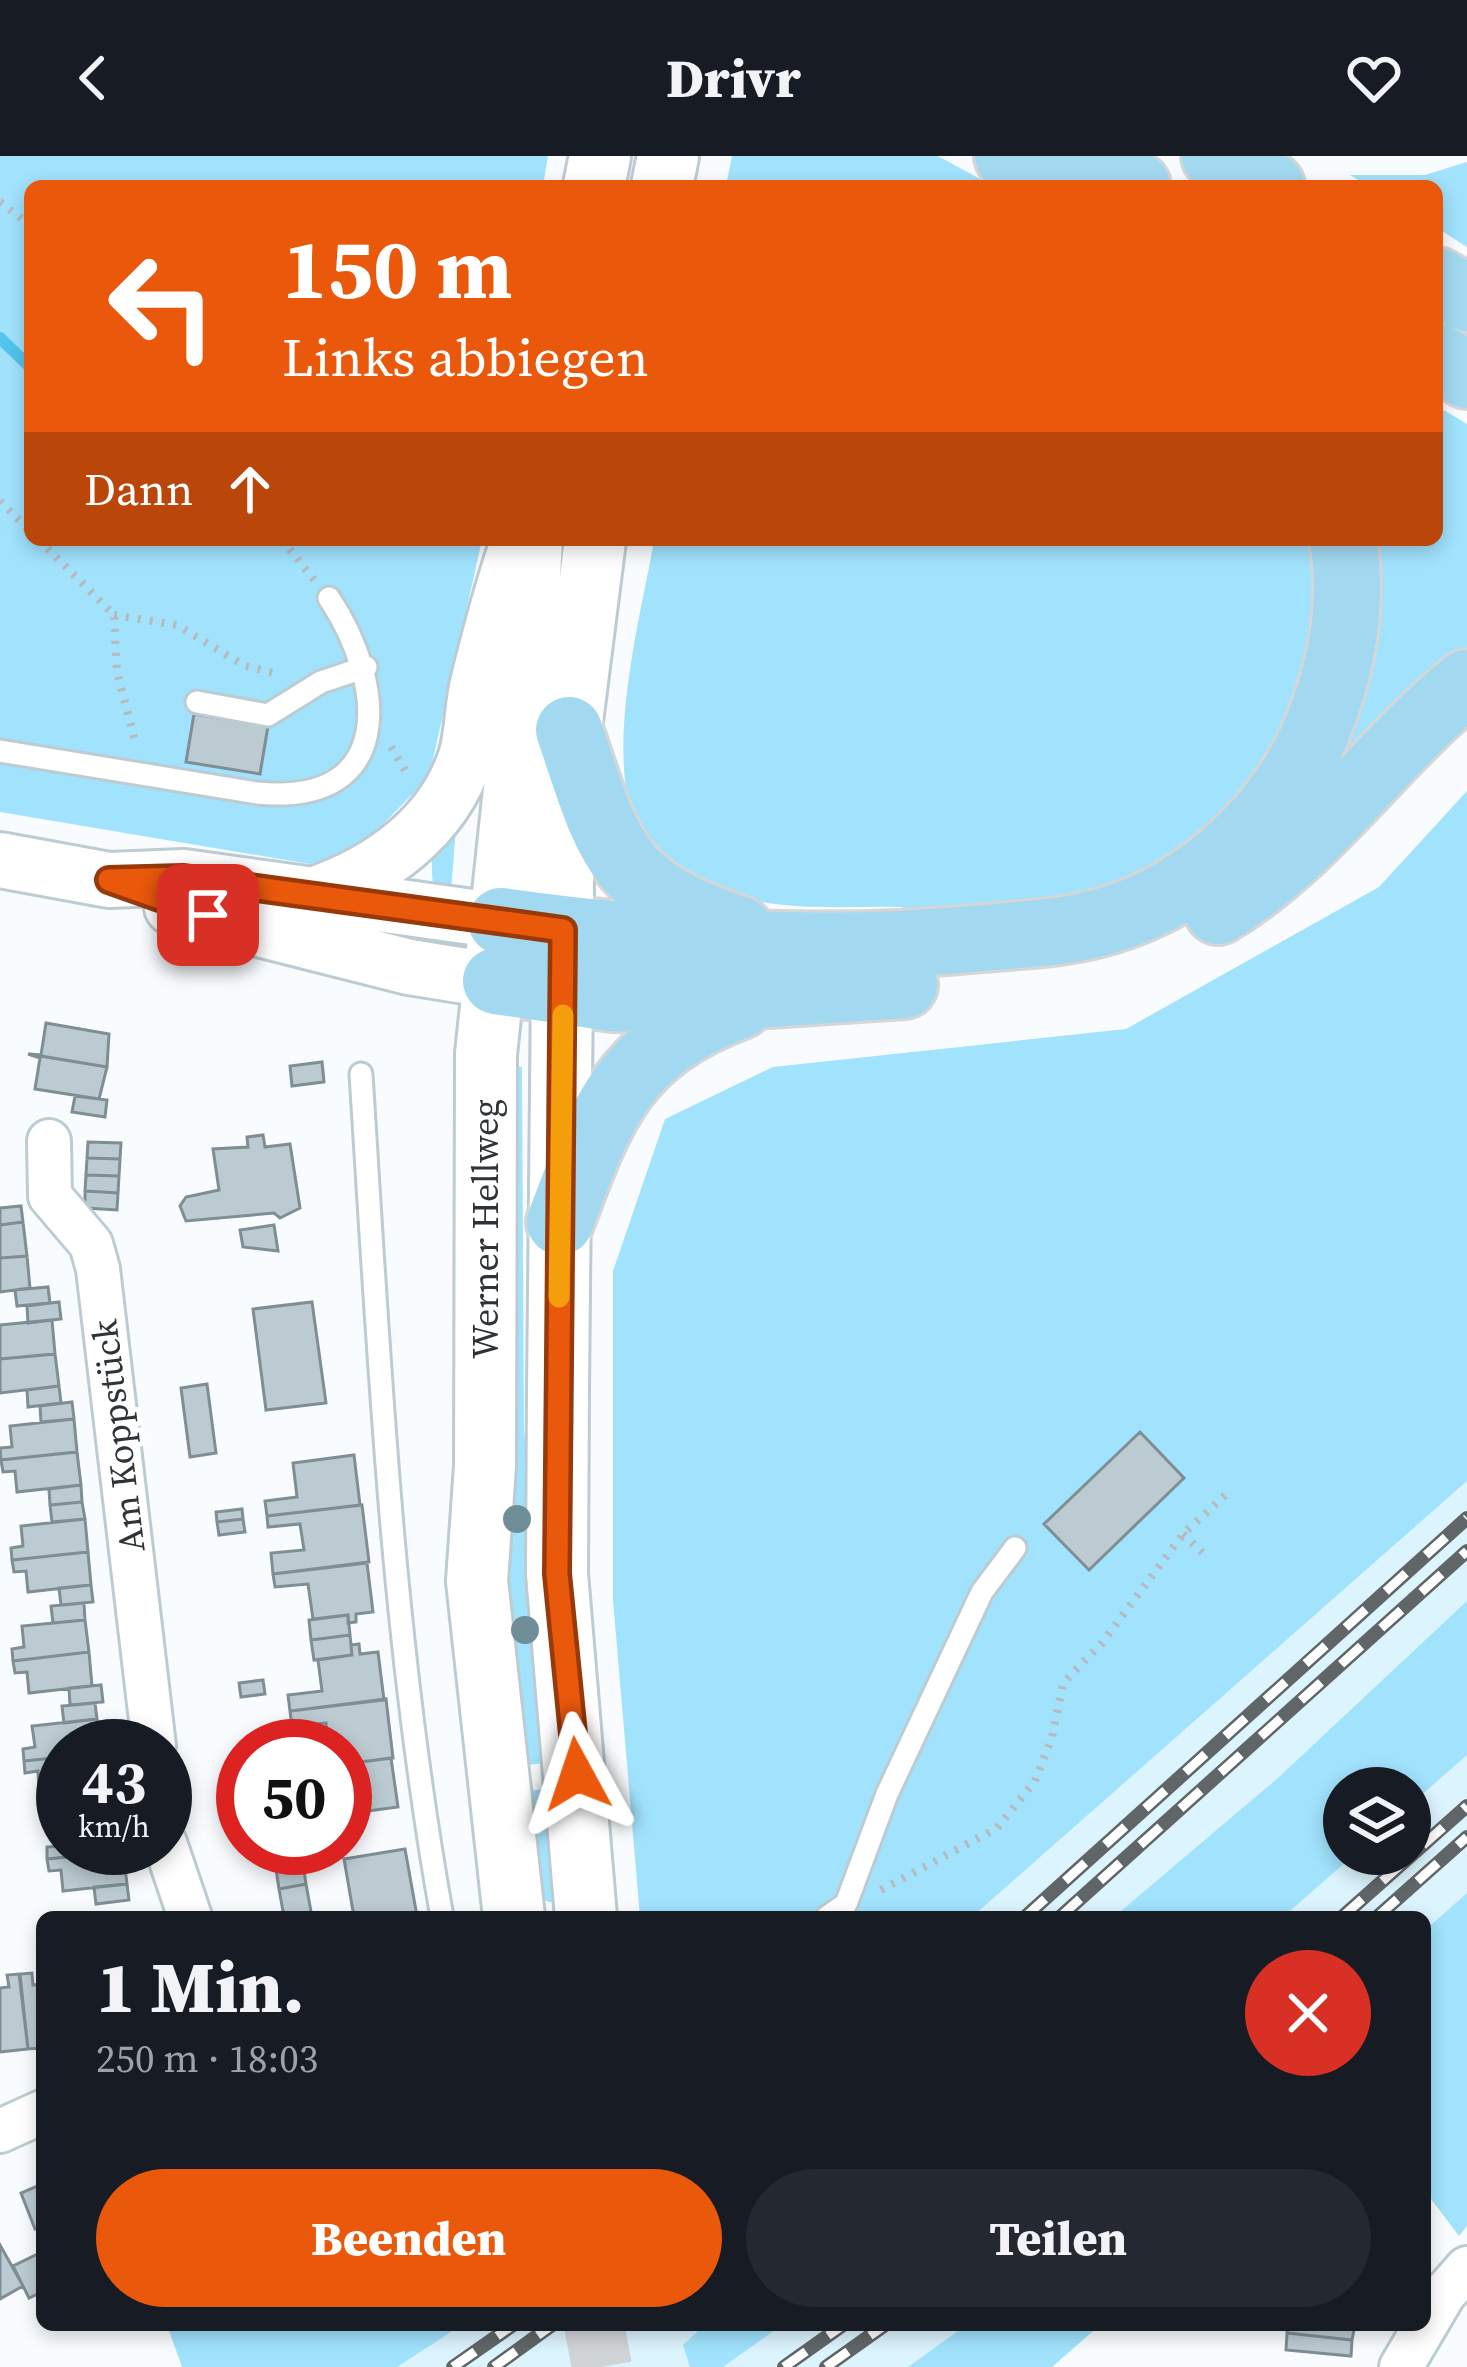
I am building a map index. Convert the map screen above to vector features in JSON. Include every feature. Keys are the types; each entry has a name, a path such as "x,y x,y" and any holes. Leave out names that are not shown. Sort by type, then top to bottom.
{"highway":[{"path":"1008,156 1049,180"},
{"path":"1078,156 1125,180"},
{"path":"1215,156 1260,180"},
{"path":"560,1222 596,1128 623,1080 669,1037 772,971 850,948 1058,931 1109,921 1149,904 1217,861 1296,773 1328,702 1346,619 1343,546"},
{"path":"531,956 646,941 772,971 1023,973 1123,951 1180,931 1264,880 1430,713 1467,683"},
{"path":"569,730 596,808 632,873 656,896 685,910 772,971"}],"main road":[{"name":"Werner Hellweg","path":"532,546 522,715 531,956 560,1222 557,1574 585,1911"},
{"name":"Werner Hellweg","path":"513,1911 477,1581 485,1466 486,1054 531,956 594,546"}],"street":[{"path":"313,895 360,879 434,817 467,753 477,686 517,546"},
{"path":"0,860 109,880 184,878 313,895 531,956"},
{"path":"109,880 171,906 409,968 531,956"},
{"name":"Am Koppstück","path":"49,1141 50,1196 91,1244 98,1269 151,1719"},
{"path":"176,1875 188,1911"},
{"path":"0,2132 36,2115"},
{"path":"1431,2316 1467,2268"},
{"path":"1401,2367 1422,2331"}],"lane":[{"path":"0,751 287,796 318,790 351,769 366,745 371,719 365,667 329,598"},
{"path":"197,702 268,716 321,682 365,667"},
{"path":"361,1074 387,1462 426,1830 441,1911"},
{"path":"836,1911 846,1904 887,1794 982,1592 1015,1548"}],"path":[{"path":"0,202 24,220"},
{"path":"0,501 24,525"},
{"path":"45,546 114,615 178,625 245,666 321,682"},
{"path":"287,546 329,598"},
{"path":"114,615 116,672 145,775"},
{"path":"846,1904 998,1828 1034,1781 1052,1737 1063,1683 1102,1643 1183,1534 1231,1490"},
{"path":"1183,1534 1205,1555"}],"shaded area":[{"path":"0,156 548,156 544,180 24,180 24,546 481,546 429,777 359,849 310,864 0,812"},
{"path":"732,156 938,156 982,180 727,180"},
{"path":"1467,162 1467,247 1443,232 1443,180 1358,180 1350,175 1425,175"},
{"path":"1443,410 1467,424 1467,652 1390,708 1290,814 1363,546 1443,546"},
{"path":"653,546 1319,546 1321,613 1282,749 1182,859 1059,909 921,913 901,907 813,907 749,900 681,879 659,863 638,833 627,796 623,753 631,662"},
{"path":"1467,791 1467,1481 979,1911 639,1911 613,1600 613,1271 665,1119 773,1067 1126,1029 1379,887"},
{"path":"456,828 451,891 433,892 431,846"},
{"path":"496,1066 522,1067 524,1429 549,1762 523,1766 497,1447"},
{"path":"1467,1481 1467,1893 1431,1925 1431,1911 979,1911"},
{"path":"1467,1601 1467,1755 1431,1787 1431,1767 1323,1767 1323,1875 1331,1875 1290,1911 1121,1911 1279,1777"},
{"path":"552,1788 556,1902 548,1902 541,1897 527,1791"},
{"path":"1467,1893 1467,2226 1459,2236 1431,2199 1431,1925"},
{"path":"169,2331 453,2331 397,2367 182,2367"},
{"path":"453,2331 958,2331 908,2367 397,2367"},
{"path":"698,2331 774,2331 723,2367 690,2367 683,2345"},
{"path":"958,2331 1093,2331 1052,2367 908,2367"}],"building":[{"path":"194,714 268,726 260,774 186,762"},
{"path":"46,1023 109,1034 107,1067 29,1054 41,1055"},
{"path":"28,1054 107,1067 99,1099 35,1089 40,1058"},
{"path":"322,1062 324,1082 292,1086 290,1066"},
{"path":"75,1096 107,1100 105,1117 72,1112"},
{"path":"263,1135 265,1147 290,1144 300,1208 280,1218 274,1213 186,1221 180,1206 186,1197 219,1190 213,1149 248,1147 247,1137"},
{"path":"88,1142 121,1143 120,1159 87,1158"},
{"path":"87,1158 120,1159 119,1176 86,1175"},
{"path":"86,1175 119,1176 118,1193 85,1191"},
{"path":"85,1191 118,1193 117,1210 85,1208"},
{"path":"21,1206 23,1222 0,1225 0,1208"},
{"path":"23,1222 27,1256 0,1258 0,1225"},
{"path":"274,1225 278,1251 243,1247 240,1230"},
{"path":"27,1256 30,1288 0,1292 0,1258"},
{"path":"48,1287 50,1303 17,1306 15,1290"},
{"path":"59,1302 61,1319 28,1323 27,1306"},
{"path":"312,1302 326,1403 266,1410 253,1309"},
{"path":"52,1320 55,1354 0,1359 0,1325"},
{"path":"55,1354 59,1386 0,1393 0,1359"},
{"path":"207,1384 216,1453 190,1457 181,1388"},
{"path":"59,1386 61,1403 28,1407 27,1390"},
{"path":"72,1402 74,1419 41,1422 40,1406"},
{"path":"74,1419 77,1452 1,1460 0,1448 12,1447 10,1426"},
{"path":"1140,1432 1184,1478 1089,1570 1044,1524"},
{"path":"77,1452 81,1485 17,1492 15,1471 3,1472 1,1460"},
{"path":"354,1455 360,1505 267,1516 265,1501 297,1497 293,1463"},
{"path":"81,1485 82,1502 50,1505 49,1489"},
{"path":"82,1502 85,1519 52,1522 50,1505"},
{"path":"362,1505 369,1562 273,1574 271,1553 304,1550 300,1524 268,1527 267,1516"},
{"path":"242,1509 243,1519 217,1522 216,1512"},
{"path":"85,1519 88,1552 12,1560 11,1548 23,1546 21,1526"},
{"path":"243,1519 245,1532 219,1535 217,1522"},
{"path":"88,1552 91,1585 28,1592 26,1571 14,1572 12,1560"},
{"path":"367,1563 373,1612 356,1614 356,1622 348,1623 348,1615 313,1619 308,1584 275,1587 273,1574"},
{"path":"91,1585 93,1602 61,1605 59,1588"},
{"path":"84,1603 85,1620 53,1623 51,1606"},
{"path":"348,1615 350,1635 311,1640 309,1620"},
{"path":"85,1620 89,1652 13,1661 12,1649 24,1647 22,1626"},
{"path":"350,1635 352,1655 314,1660 311,1640"},
{"path":"359,1644 360,1654 378,1652 384,1700 290,1711 288,1695 322,1691 318,1660 352,1655 351,1645"},
{"path":"89,1652 92,1686 29,1693 27,1672 15,1673 13,1661"},
{"path":"263,1680 265,1694 241,1697 239,1683"},
{"path":"101,1685 103,1702 70,1705 69,1688"},
{"path":"386,1699 393,1758 372,1761 372,1719 291,1719 290,1711"},
{"path":"95,1703 97,1719 64,1719 62,1706"},
{"path":"32,1726 36,1726 36,1760 24,1761 23,1749 35,1747"},
{"path":"391,1758 398,1807 372,1810 372,1760"},
{"path":"36,1760 36,1771 25,1773 24,1761"},
{"path":"405,1849 416,1911 353,1911 347,1875 372,1875 372,1854"},
{"path":"61,1875 126,1875 127,1884 63,1891"},
{"path":"277,1875 305,1875 306,1884 279,1889"},
{"path":"127,1884 129,1900 96,1904 94,1887"},
{"path":"306,1884 311,1911 283,1911 279,1889"},
{"path":"32,1973 36,1985 36,2048 28,2049 20,1974"},
{"path":"19,1974 28,2049 0,2052 0,1988 9,1987 7,1975"},
{"path":"36,2187 35,2229 21,2193"},
{"path":"0,2245 23,2286 0,2299"},
{"path":"36,2255 36,2295 29,2298 13,2266"},
{"path":"1287,2331 1354,2331 1352,2340"},
{"path":"1287,2333 1352,2340 1351,2356 1286,2350"}],"waterway":[{"path":"0,338 24,361"}],"tunnel":[{"path":"595,2331 602,2367"}],"railway":[{"path":"1032,1911 1467,1518"},
{"path":"1067,1911 1467,1551"},
{"path":"1349,1911 1467,1806"},
{"path":"1384,1911 1467,1837"},
{"path":"453,2367 504,2331"},
{"path":"494,2367 544,2331"},
{"path":"784,2367 835,2331"},
{"path":"826,2367 877,2331"}],"slow traffic":[{"path":"559,1297 563,1015"}],"route":[{"path":"208,915 171,906 109,880 184,878 563,930 557,1574 577,1774"}]}
